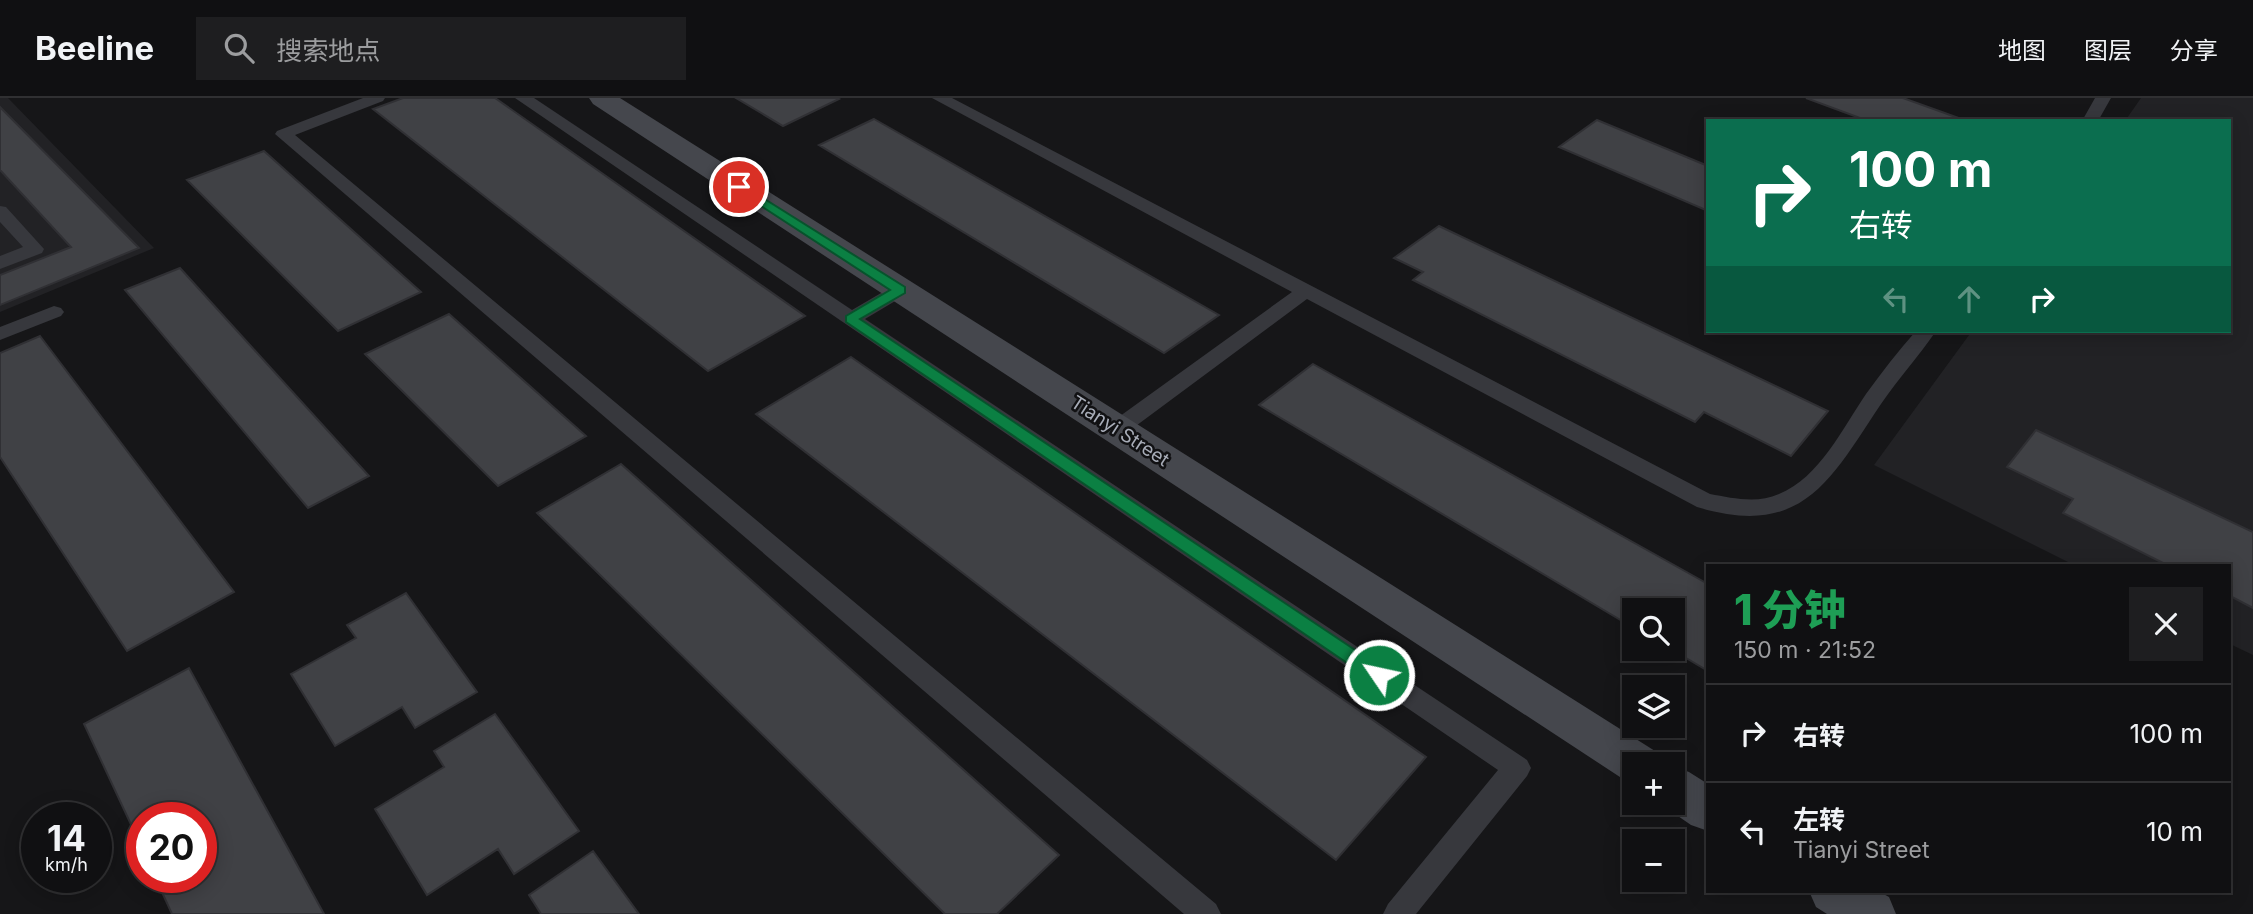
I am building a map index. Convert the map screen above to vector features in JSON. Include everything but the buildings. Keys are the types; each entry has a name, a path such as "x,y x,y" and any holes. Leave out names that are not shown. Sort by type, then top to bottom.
{"street":[{"name":"Tianyi Street","path":"602,98 1622,754"},
{"path":"1685,795 1706,809"},
{"path":"1837,893 1871,914"}],"lane":[{"path":"377,98 283,134 1206,914"},
{"path":"523,98 1517,768 1398,914"},
{"path":"940,98 1705,501 1732,509 1780,503 1803,492 1821,477 1885,382 1924,333"},
{"path":"2091,119 2103,98"},
{"path":"0,211 35,249 0,263"},
{"path":"851,319 900,290"},
{"path":"1117,429 1306,291"},
{"path":"0,334 54,312"}],"shaded area":[{"path":"0,98 8,98 154,248 0,312"},
{"path":"2141,98 2253,98 2253,655 2231,644 2231,564 2072,564 1874,465 1971,333 2231,333 2231,119 2126,119"}],"route":[{"path":"739,187 900,290 851,319 1379,675"}]}
